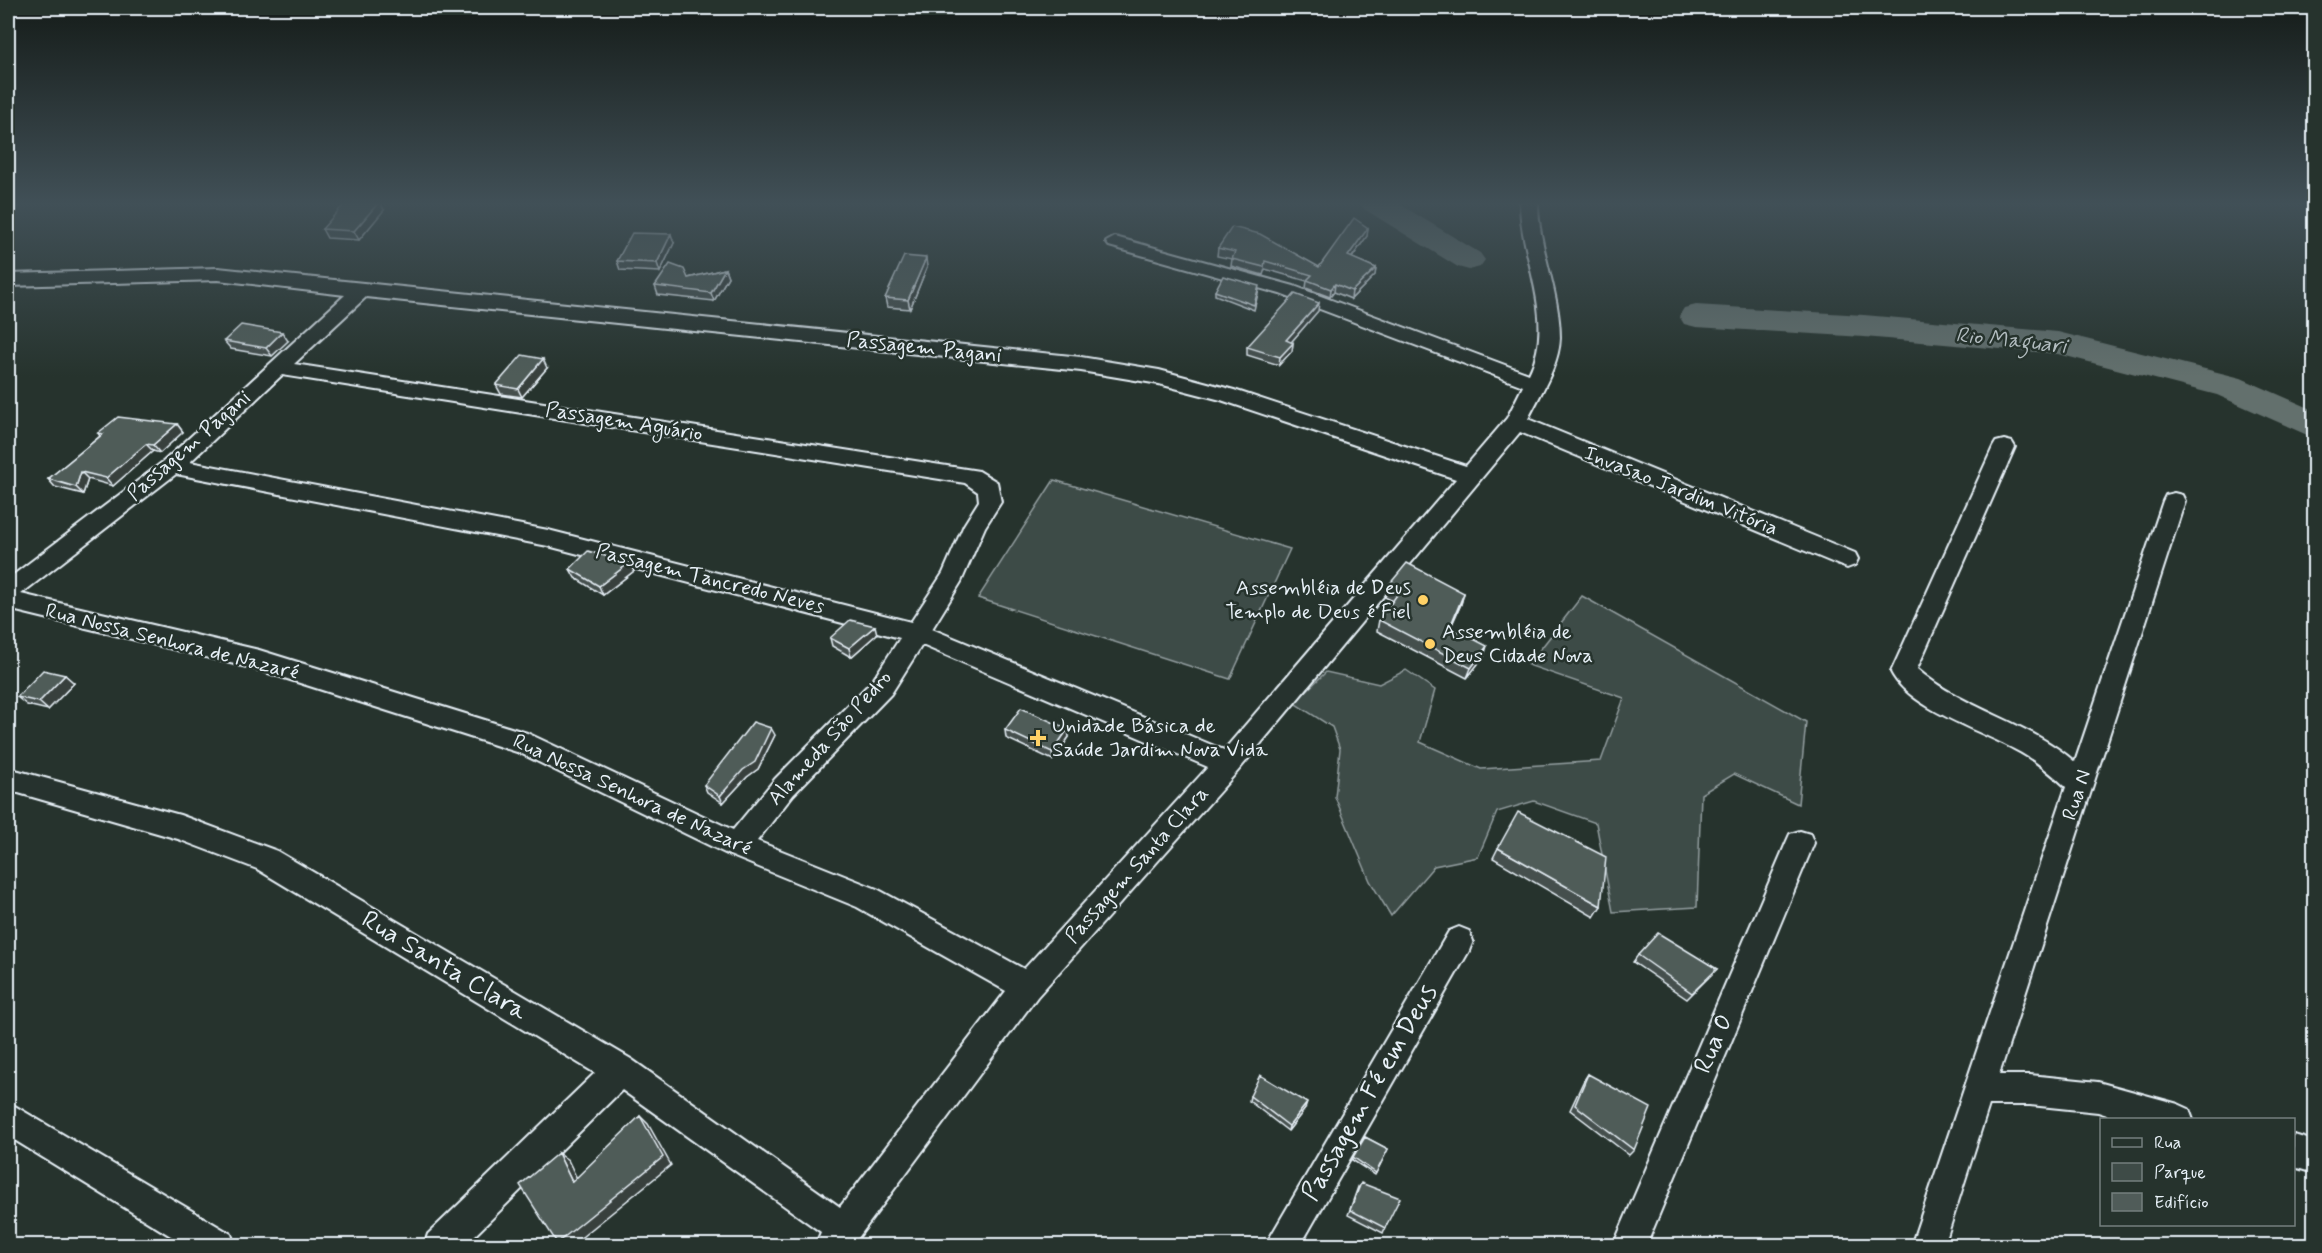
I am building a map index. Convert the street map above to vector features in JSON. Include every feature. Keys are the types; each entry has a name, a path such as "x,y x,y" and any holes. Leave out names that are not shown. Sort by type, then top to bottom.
{"street":[{"path":"1181,260 1287,290 1534,383"},
{"name":"Passagem Santa Clara","path":"837,1237 1027,987 1228,764 1516,422 1545,362 1550,339 1544,281 1539,260"},
{"name":"Passagem Pagani","path":"8,280 218,274 361,291 1104,368 1159,377 1227,395 1472,476"},
{"name":"Passagem Pagani","path":"8,591 172,466 361,291"},
{"name":"Passagem Aguário","path":"277,368 971,476"},
{"name":"Invasao Jardim Vitória","path":"1516,422 1847,559"},
{"path":"2004,447 1903,672 1916,684 1949,704 2043,752 2081,783"},
{"name":"Passagem Tancredo Neves","path":"172,466 548,538 917,633 1228,764"},
{"name":"Alameda São Pedro","path":"737,845 784,787 882,687 917,633 953,576 975,525 990,502 989,488 971,476"},
{"name":"Rua N","path":"1927,1245 1981,1090 2174,501"},
{"name":"Rua Nossa Senhora de Nazaré","path":"8,600 259,660 527,744 737,845 867,898 1027,987"},
{"name":"Rua Santa Clara","path":"8,779 180,827 267,860 620,1070 837,1237"},
{"name":"Rua 0","path":"1629,1245 1800,843"},
{"name":"Passagem Fé em Deus","path":"1281,1245 1459,941"},
{"path":"440,1245 620,1070"},
{"path":"1981,1090 2030,1090 2098,1097 2174,1118"},
{"path":"8,1118 219,1245"},
{"path":"2295,1151 2314,1157"}],"green space":[{"path":"1054,480 1290,549 1230,679 978,598"},
{"path":"1582,596 1806,722 1798,804 1734,774 1701,794 1697,907 1613,912 1596,823 1534,801 1497,812 1478,857 1434,866 1391,916 1370,881 1335,797 1340,749 1332,727 1294,703 1326,672 1379,684 1406,670 1435,690 1420,742 1481,769 1601,761 1624,698 1528,665"}],"building":[{"path":"617,260 658,260 657,263"},
{"path":"902,260 925,260 908,300 885,298"},
{"path":"1238,260 1307,260 1319,267 1324,260 1358,260 1376,268 1352,291 1335,284 1331,289 1307,280 1312,275 1265,261 1264,267"},
{"path":"670,264 684,269 688,278 725,269 711,293 655,286"},
{"path":"1223,276 1259,286 1254,305 1215,291"},
{"path":"1295,294 1319,303 1286,340 1293,343 1280,357 1247,347"},
{"path":"241,325 282,332 266,348 224,341"},
{"path":"522,355 543,359 518,389 496,385"},
{"path":"118,417 177,424 153,445 146,444 106,478 81,472 76,487 48,479 103,434 98,433"},
{"path":"588,551 629,563 599,586 570,569"},
{"path":"1407,563 1464,593 1450,627 1487,646 1471,668 1379,620 1399,592 1388,586"},
{"path":"850,620 875,626 849,648 830,638"},
{"path":"43,670 65,675 39,702 17,697"},
{"name":"Unidade Básica de Saúde Jardim Nova Vida","path":"1021,708 1068,729 1052,752 1005,730"},
{"path":"753,722 771,728 755,762 743,770 720,796 704,785"},
{"path":"1518,812 1606,857 1601,906 1498,848"},
{"path":"1658,933 1717,969 1692,993 1638,955"},
{"path":"1588,1074 1651,1108 1634,1150 1575,1105"},
{"path":"1260,1075 1307,1103 1289,1126 1250,1096"},
{"path":"640,1116 663,1157 557,1243 520,1185 558,1153 572,1182"},
{"path":"1365,1137 1388,1149 1376,1173 1353,1157"},
{"path":"1361,1183 1400,1198 1385,1228 1350,1210"}],"waterway":[{"name":"Rio Maguari","path":"1696,316 1864,326 2058,343 2228,386 2314,425"}],"place":[{"name":"Assembléia de Deus Templo de Deus é Fiel","path":"1423,600"},
{"name":"Assembléia de Deus Cidade Nova","path":"1430,644"},
{"name":"Unidade Básica de Saúde Jardim Nova Vida","path":"1038,738"}]}
